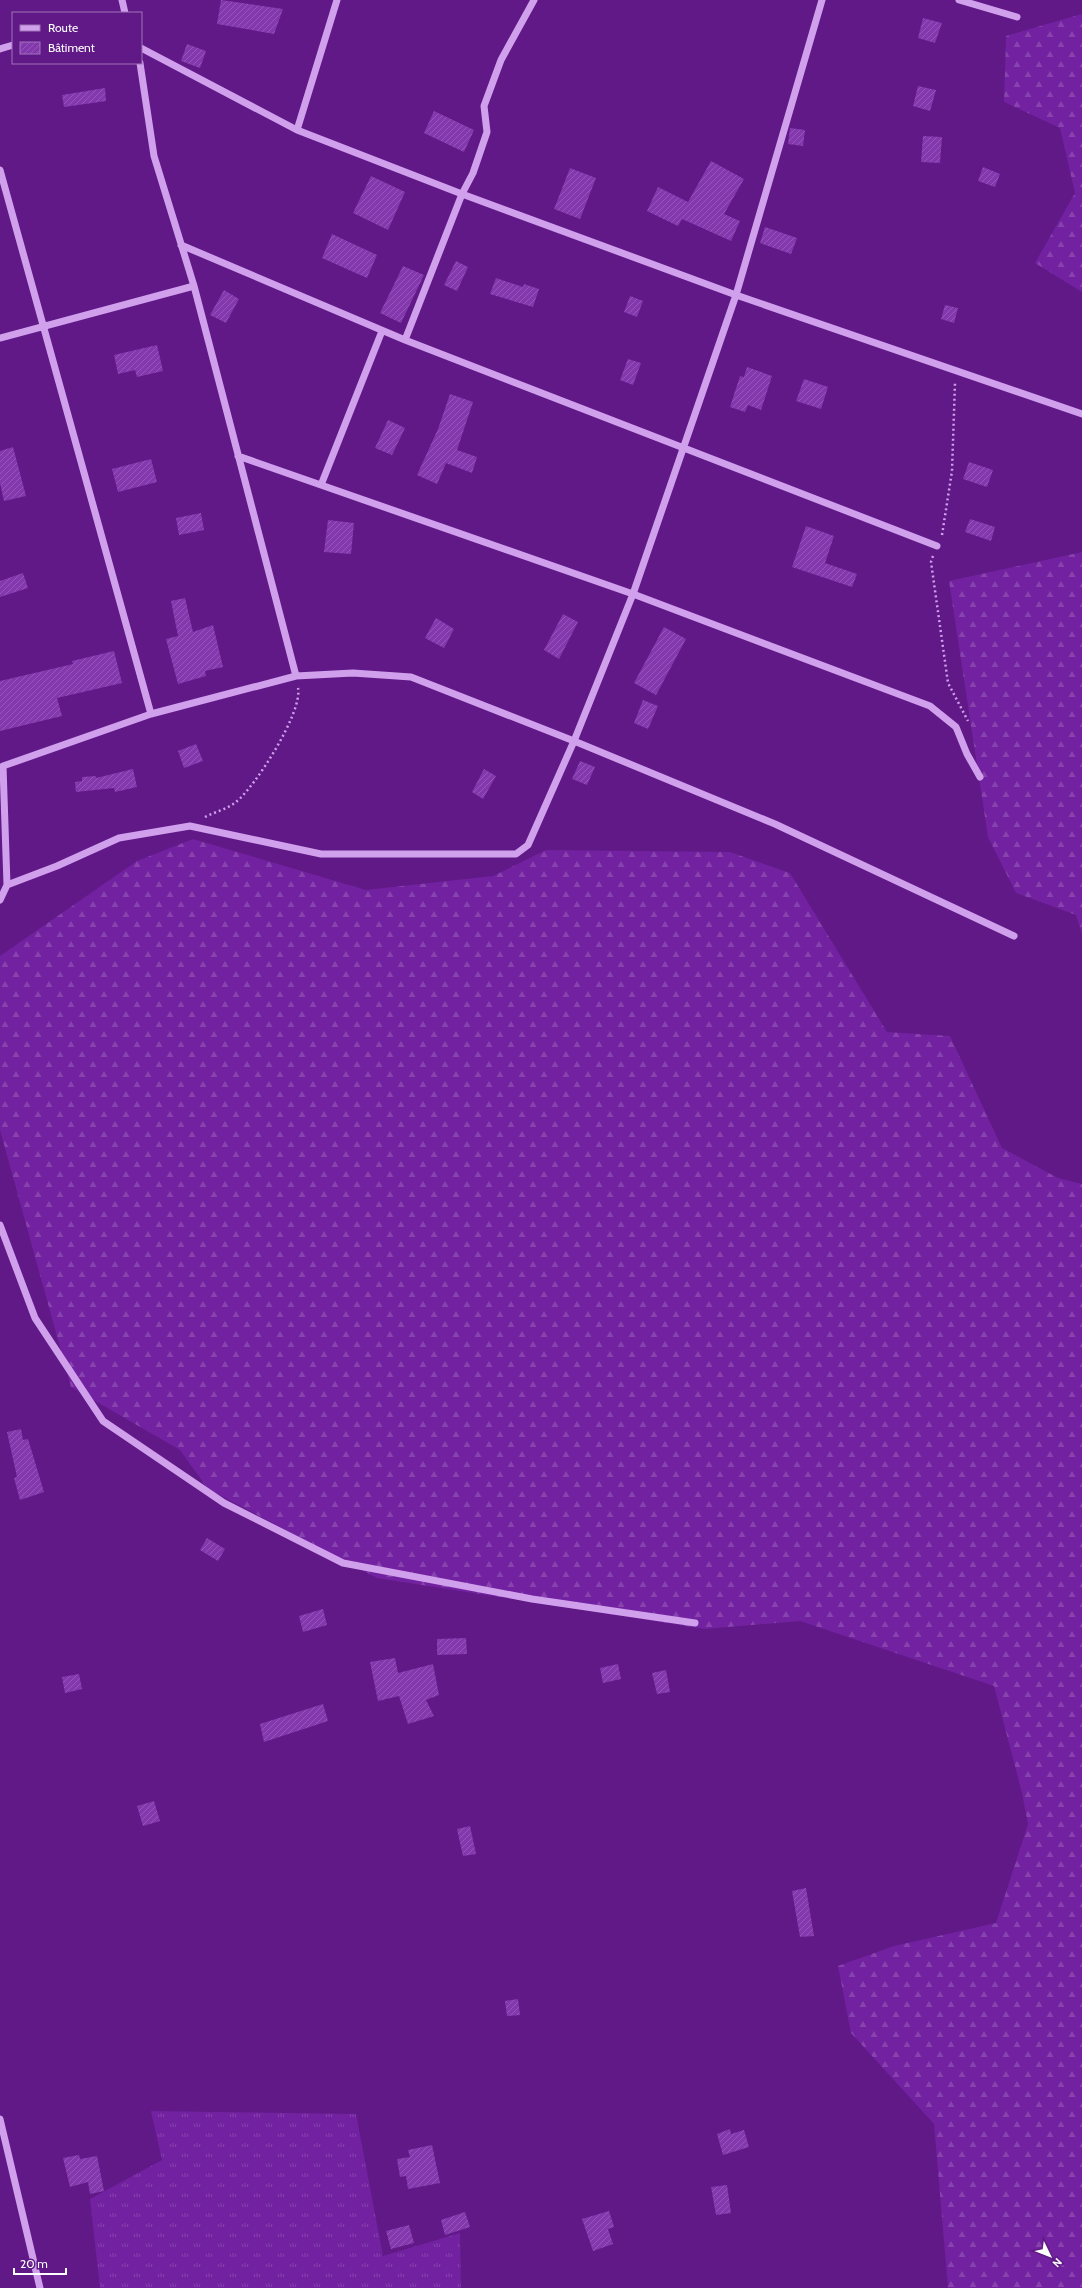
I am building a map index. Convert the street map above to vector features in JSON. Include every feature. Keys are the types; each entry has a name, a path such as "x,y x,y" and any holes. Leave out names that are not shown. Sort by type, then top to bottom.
{"street":[{"path":"122,0 125,12"},
{"path":"297,130 337,0"},
{"path":"406,340 462,194 473,173 487,132 484,106 501,60 534,0"},
{"path":"7,885 57,866 119,838 190,826 321,854 516,854 528,845 574,741 633,594 736,294 822,0"},
{"path":"959,0 1017,17"},
{"path":"0,49 12,46"},
{"path":"142,49 297,130 462,194 736,294 1082,414"},
{"path":"140,64 154,156 194,286 296,676"},
{"path":"0,170 151,714"},
{"path":"181,245 406,340 683,449 937,546"},
{"path":"0,338 194,286"},
{"path":"321,484 382,330"},
{"path":"238,456 633,594 930,706 956,727 967,754 980,777"},
{"path":"0,900 7,885 1,766 151,714 296,676 353,673 411,677 574,741 775,824 1014,936"},
{"path":"0,1225 35,1318 103,1421 224,1503 343,1563 532,1599 695,1623"},
{"path":"0,2119 40,2288"}],"path":[{"path":"955,370 952,472 944,529 931,562 948,683 969,725"},
{"path":"190,826 236,802 264,768 295,712 299,695 296,676"}],"green space":[{"path":"1082,14 1082,292 1035,263 1075,193 1060,128 1004,102 1006,36"},
{"path":"1082,552 1082,934 1076,915 1016,893 988,837 949,581"},
{"path":"193,839 366,890 493,876 546,850 730,852 790,873 887,1032 950,1036 1002,1148 1058,1178 1082,1184 1082,2288 948,2288 934,2124 851,2033 838,1966 894,1946 996,1923 1028,1824 1022,1793 994,1686 800,1621 705,1629 377,1578 208,1489 180,1450 71,1387 0,1130 0,956 137,861"},
{"path":"151,2111 356,2114 383,2256 460,2233 461,2288 100,2288 90,2199 162,2160"}],"building":[{"path":"221,0 283,9 274,34 217,24"},
{"path":"923,18 942,23 935,43 918,38"},
{"path":"187,44 206,51 200,68 181,61"},
{"path":"918,86 936,90 930,111 913,106"},
{"path":"105,88 106,101 64,107 62,95"},
{"path":"434,111 474,130 464,152 424,133"},
{"path":"790,128 805,130 803,146 788,144"},
{"path":"923,136 942,137 940,163 921,162"},
{"path":"711,161 744,179 724,214 740,221 731,241 682,219 678,226 647,211 658,187 688,202"},
{"path":"983,167 1000,174 995,187 978,181"},
{"path":"570,168 596,178 580,219 554,209"},
{"path":"371,176 405,192 388,230 353,213"},
{"path":"765,227 797,238 791,254 760,243"},
{"path":"332,234 377,255 367,278 322,258"},
{"path":"456,261 468,267 457,291 444,285"},
{"path":"403,266 424,275 401,323 380,313"},
{"path":"496,278 523,287 524,284 539,289 533,307 490,294"},
{"path":"224,290 239,299 226,323 210,315"},
{"path":"630,296 643,301 637,317 624,312"},
{"path":"945,305 958,308 954,323 941,319"},
{"path":"157,345 163,371 137,377 135,370 118,374 114,355"},
{"path":"628,359 641,363 633,385 620,380"},
{"path":"747,367 772,376 761,410 748,405 745,412 730,407 740,376 744,377"},
{"path":"804,379 828,387 821,409 796,401"},
{"path":"450,394 473,402 457,450 477,457 472,473 446,463 437,484 417,475 438,429"},
{"path":"388,420 405,428 392,455 375,448"},
{"path":"13,447 26,496 4,501 0,483 0,451"},
{"path":"151,459 157,482 118,492 112,469"},
{"path":"969,462 993,470 987,487 963,479"},
{"path":"201,513 204,530 179,535 176,518"},
{"path":"970,519 995,527 991,541 965,532"},
{"path":"328,520 354,523 351,554 324,552"},
{"path":"806,526 834,536 825,563 857,574 852,587 792,567"},
{"path":"23,573 28,588 0,597 0,581"},
{"path":"185,598 193,632 213,625 223,667 205,671 206,676 178,684 166,639 178,636 171,601"},
{"path":"563,614 578,622 559,659 544,650"},
{"path":"436,618 454,629 444,648 425,638"},
{"path":"664,627 686,639 656,695 634,683"},
{"path":"114,651 122,683 57,698 62,716 0,731 0,681 73,664 72,661"},
{"path":"643,700 658,706 648,729 634,723"},
{"path":"196,744 203,761 184,768 178,751"},
{"path":"580,761 595,767 587,785 572,779"},
{"path":"133,769 137,787 115,792 114,788 76,792 75,782 82,781 82,777 96,776 96,778"},
{"path":"484,769 496,776 483,799 472,792"},
{"path":"21,1429 23,1440 28,1439 44,1492 20,1500 14,1478 17,1477 7,1432"},
{"path":"207,1538 225,1549 218,1561 200,1550"},
{"path":"323,1609 327,1625 303,1632 299,1616"},
{"path":"466,1638 467,1654 437,1655 437,1639"},
{"path":"395,1658 398,1673 433,1664 439,1695 426,1700 434,1716 408,1724 399,1696 378,1701 370,1662"},
{"path":"618,1664 621,1679 603,1683 600,1668"},
{"path":"666,1670 670,1692 657,1694 652,1673"},
{"path":"79,1674 82,1689 65,1693 62,1677"},
{"path":"323,1704 328,1721 264,1742 260,1724"},
{"path":"154,1801 160,1821 143,1826 137,1806"},
{"path":"470,1826 476,1854 463,1856 457,1829"},
{"path":"806,1888 814,1936 800,1937 792,1891"},
{"path":"518,1999 520,2015 507,2016 505,2001"},
{"path":"730,2129 731,2134 744,2130 749,2147 723,2155 717,2134"},
{"path":"432,2145 440,2183 408,2189 406,2176 400,2177 397,2159 410,2157 408,2150"},
{"path":"79,2155 80,2159 97,2156 104,2191 90,2194 88,2182 70,2187 63,2158"},
{"path":"727,2185 731,2213 716,2215 711,2187"},
{"path":"609,2211 614,2227 608,2229 613,2244 593,2251 582,2219"},
{"path":"465,2212 470,2227 445,2235 441,2220"},
{"path":"409,2225 414,2243 391,2249 386,2231"}]}
